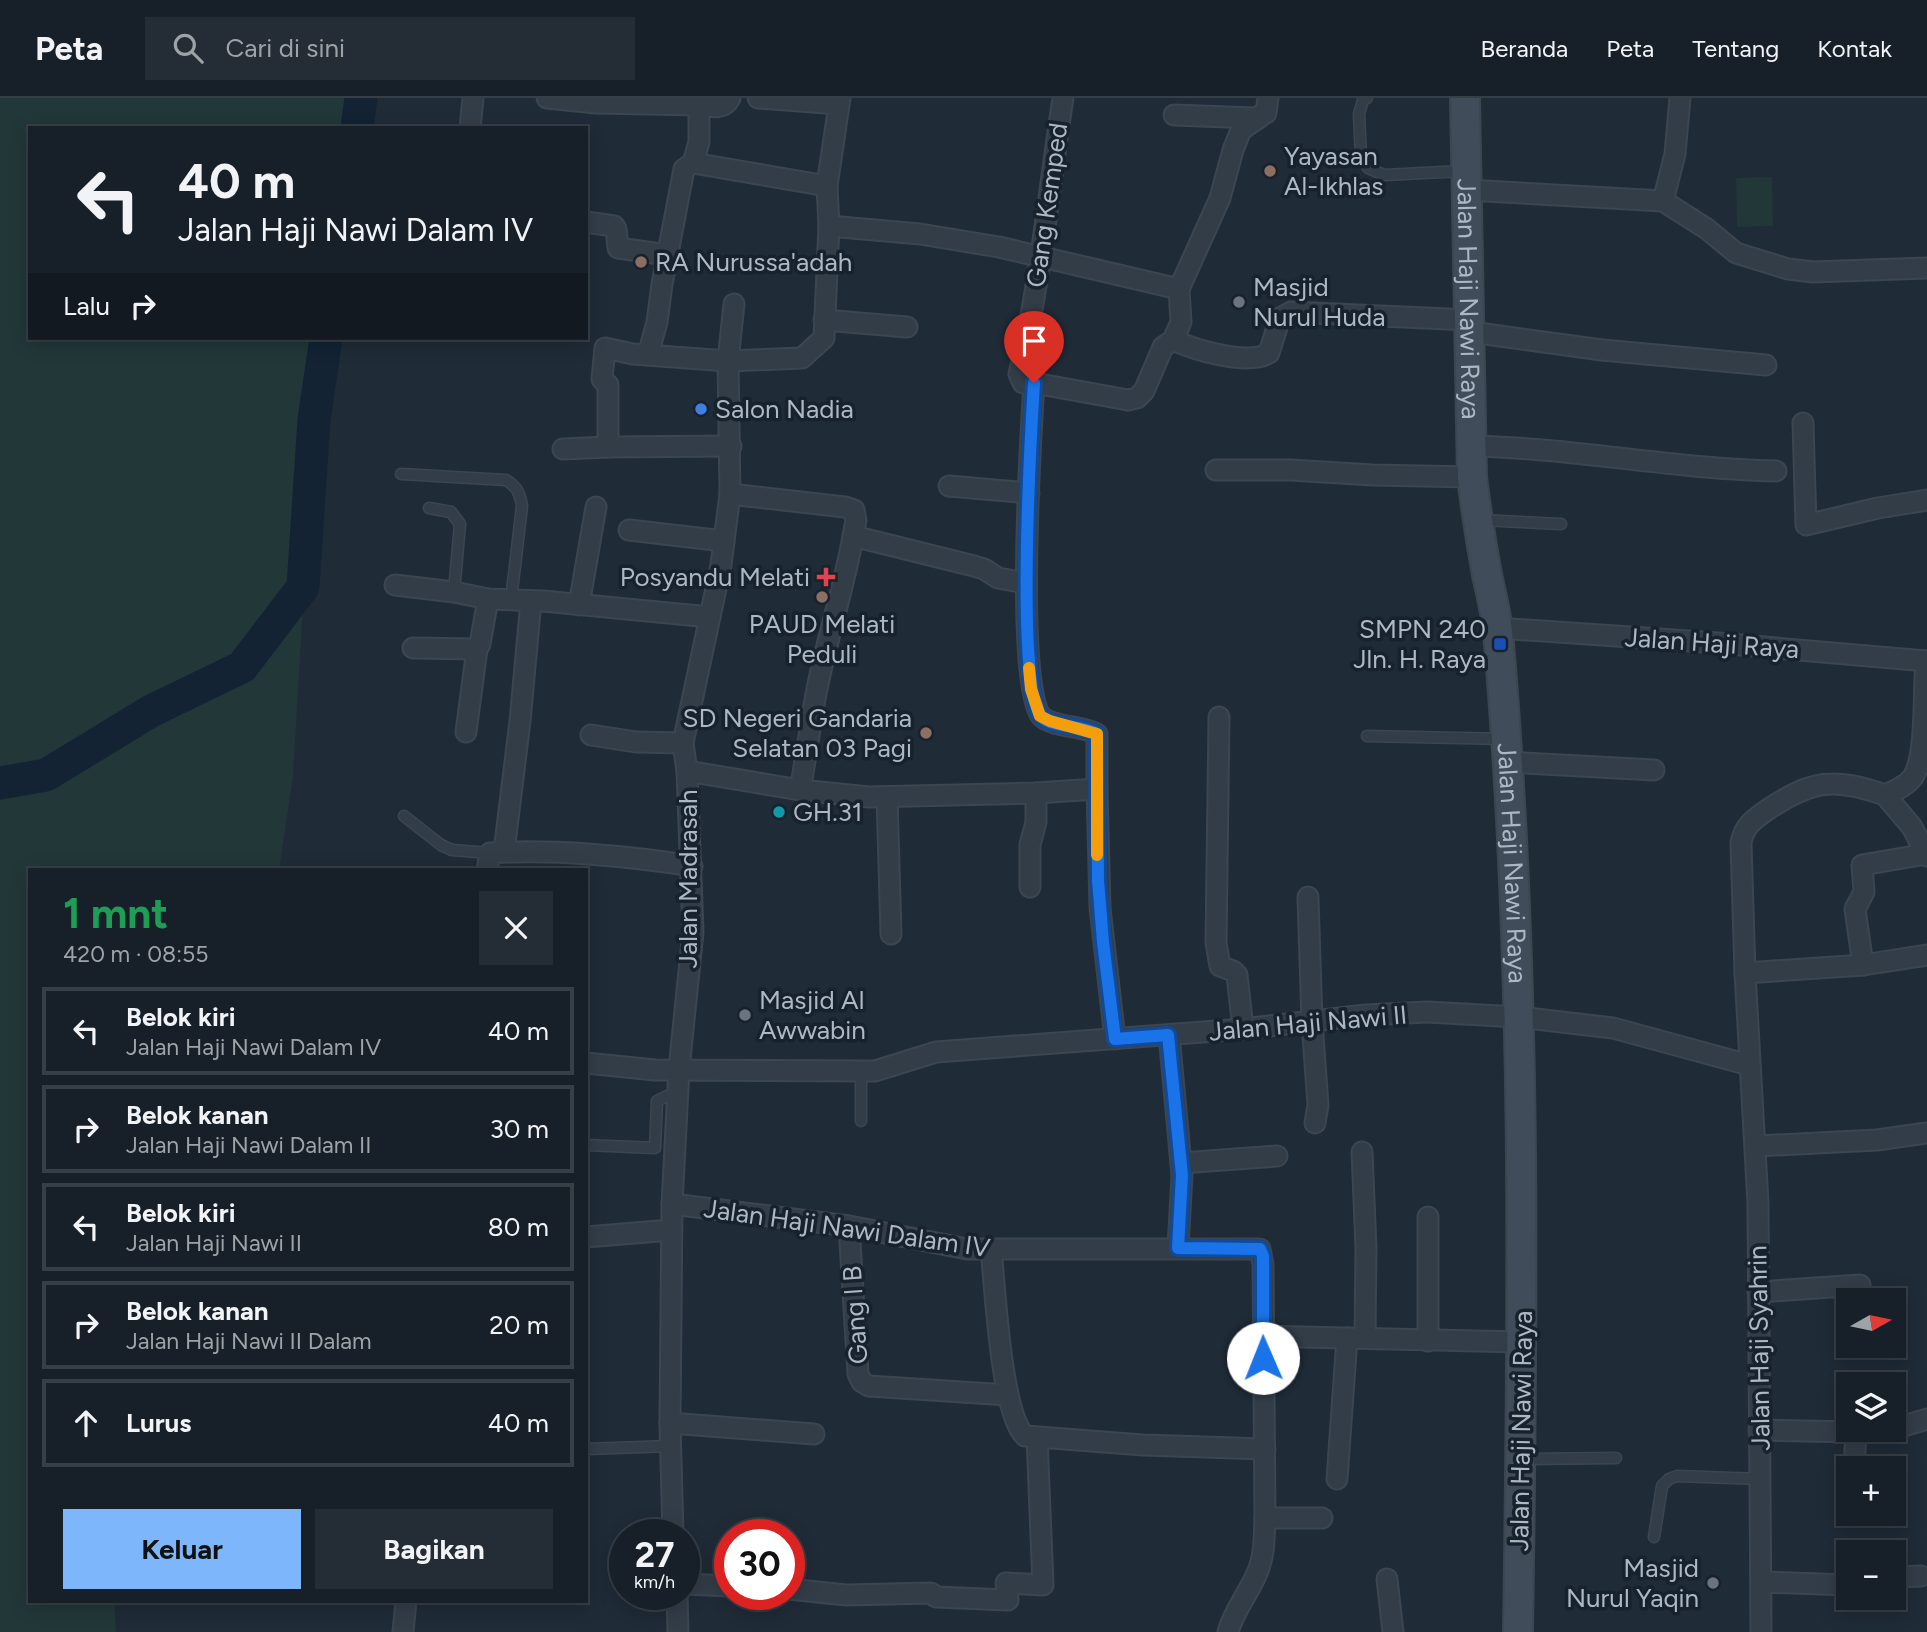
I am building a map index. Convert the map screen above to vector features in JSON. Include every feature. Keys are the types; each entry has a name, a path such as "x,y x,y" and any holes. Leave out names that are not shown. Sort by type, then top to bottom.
{"street":[{"path":"470,126 473,98"},
{"path":"547,98 596,103 717,107 724,106 730,98"},
{"path":"608,447 608,384 602,379 604,349 641,355 729,361 802,358 824,338 829,226 827,186 839,101 758,98"},
{"name":"Gang Kemped","path":"1034,383 1023,383 1019,374 1051,191 1063,98"},
{"path":"1115,1039 1098,880 1098,736 1096,732 1045,719 1037,710 1029,668 1027,583 1034,383 1128,400 1137,398 1144,391 1163,347 1173,340 1181,322 1178,289 1220,198 1241,130 1266,113 1268,98"},
{"name":"Jalan Haji Nawi Raya","path":"1465,98 1472,477 1497,628 1519,1017 1521,1459 1518,1632"},
{"path":"1663,201 1675,155 1680,98"},
{"path":"641,355 657,322 684,169 693,163 699,142 699,105"},
{"path":"1174,115 1260,117"},
{"path":"693,163 827,186"},
{"path":"1467,180 1663,201 1706,229 1736,253 1772,265 1813,271 1927,268"},
{"path":"588,222 614,226 618,248 668,255"},
{"path":"829,226 920,234 1039,256 1178,289"},
{"name":"Jalan Madrasah","path":"672,1519 670,1446 671,1204 679,1069 693,932 687,771 683,743 710,617 730,494 729,361 734,304"},
{"path":"1173,340 1203,352 1257,357 1269,353 1280,318 1291,312 1471,326 1602,350 1766,365"},
{"path":"824,320 907,327"},
{"path":"1803,423 1804,523 1807,526 1878,508 1927,500"},
{"path":"563,450 731,446"},
{"path":"1473,446 1561,450 1689,466 1776,471"},
{"path":"1216,470 1472,477"},
{"path":"949,486 1029,493"},
{"path":"730,494 845,507 853,510 856,520 847,572 835,610 816,695 800,790"},
{"path":"579,605 596,507"},
{"path":"629,530 724,541"},
{"path":"853,536 974,566 998,578 1027,583"},
{"path":"395,585 488,599 710,617"},
{"path":"466,732 477,649 488,599"},
{"path":"521,601 494,858 546,853 692,866"},
{"name":"Jalan Haji Raya","path":"1497,628 1926,661"},
{"path":"413,648 477,649"},
{"path":"1863,965 1855,912 1864,892 1862,865 1926,855 1912,827 1885,795 1906,785 1918,768 1923,742 1926,661"},
{"path":"1219,717 1216,943 1220,966 1237,975 1242,1029"},
{"path":"591,735 636,742 683,743"},
{"path":"1506,751 1654,770"},
{"path":"687,771 852,796 1036,793 1097,789"},
{"name":"Jalan Haji Syahrin","path":"1761,1632 1756,1146 1749,1065 1741,843 1747,825 1781,801 1810,786 1833,783 1850,785 1885,795"},
{"path":"1030,887 1030,845 1036,822 1036,793"},
{"path":"887,797 891,934"},
{"path":"1308,897 1318,1105 1315,1123"},
{"path":"1745,973 1863,965 1927,955"},
{"name":"Jalan Haji Nawi II","path":"588,1063 655,1070 861,1072 876,1071 936,1052 1242,1029 1366,1015 1427,1012 1519,1017"},
{"path":"1519,1017 1613,1028 1749,1065"},
{"path":"1168,1035 1181,1163 1178,1248"},
{"path":"1756,1146 1877,1140 1927,1133"},
{"path":"1337,1479 1366,1248 1362,1152"},
{"path":"1181,1163 1277,1156"},
{"name":"Jalan Haji Nawi Dalam IV","path":"671,1204 849,1226 967,1249 1257,1248 1262,1254 1263,1264 1263,1336"},
{"path":"1428,1217 1428,1341"},
{"name":"Gang I B","path":"849,1226 858,1374 862,1382 869,1386 1008,1395"},
{"path":"588,1237 671,1230"},
{"path":"990,1249 1008,1395 1022,1434 1143,1445 1265,1448"},
{"path":"1758,1292 1860,1285"},
{"path":"1228,1632 1234,1614 1259,1570 1265,1518 1263,1336 1521,1342"},
{"path":"1906,1425 1927,1419"},
{"path":"670,1423 814,1434"},
{"path":"1759,1430 1836,1432"},
{"path":"805,1591 846,1595 931,1593 936,1597 1008,1600 1006,1583 1043,1585 1037,1437"},
{"path":"1265,1518 1322,1518"},
{"path":"1906,1577 1921,1576"},
{"path":"1387,1579 1393,1632"},
{"path":"1762,1582 1836,1585"},
{"path":"403,1632 406,1603"},
{"path":"677,1610 678,1632"}],"lane":[{"path":"1367,98 1363,100 1359,114 1361,156 1368,169 1384,175 1467,180"},
{"path":"401,474 506,480 515,486 522,506 521,601"},
{"path":"429,508 452,512 460,524 454,592"},
{"path":"1477,520 1560,524"},
{"path":"1367,736 1506,751"},
{"path":"404,816 452,850 494,858"},
{"path":"861,1072 861,1121"},
{"path":"588,1145 655,1148 657,1101 667,1096 677,1097"},
{"path":"588,1449 670,1446"},
{"path":"1521,1459 1616,1458"},
{"path":"1654,1537 1662,1486 1669,1479 1677,1476 1761,1479"}],"green space":[{"path":"0,98 361,98 357,126 28,126 28,340 326,340 314,420 293,776 279,868 28,868 28,1603 114,1603 116,1632 0,1632"},
{"path":"1772,177 1773,226 1737,227 1736,178"}],"waterway":[{"path":"357,126 361,98"},
{"path":"0,783 46,775 151,711 242,667 303,587 314,420 326,340"}],"slow traffic":[{"path":"1029,668 1031,689 1040,716 1096,732 1098,736 1097,855"}],"place":[{"name":"Yayasan Al-Ikhlas","path":"1270,171"},
{"name":"RA Nurussa'adah","path":"641,262"},
{"name":"Masjid Nurul Huda","path":"1239,302"},
{"name":"Salon Nadia","path":"701,409"},
{"name":"Posyandu Melati","path":"826,577"},
{"name":"PAUD Melati Peduli","path":"822,597"},
{"name":"SMPN 240 Jln. H. Raya","path":"1500,644"},
{"name":"SD Negeri Gandaria Selatan 03 Pagi","path":"926,733"},
{"name":"GH.31","path":"779,812"},
{"name":"Masjid Al Awwabin","path":"745,1015"},
{"name":"Masjid Nurul Yaqin","path":"1713,1583"}],"route":[{"path":"1034,383 1027,583 1031,689 1040,716 1096,732 1098,736 1098,880 1115,1039 1168,1035 1182,1175 1178,1248 1260,1249 1263,1256 1263,1358"}]}
